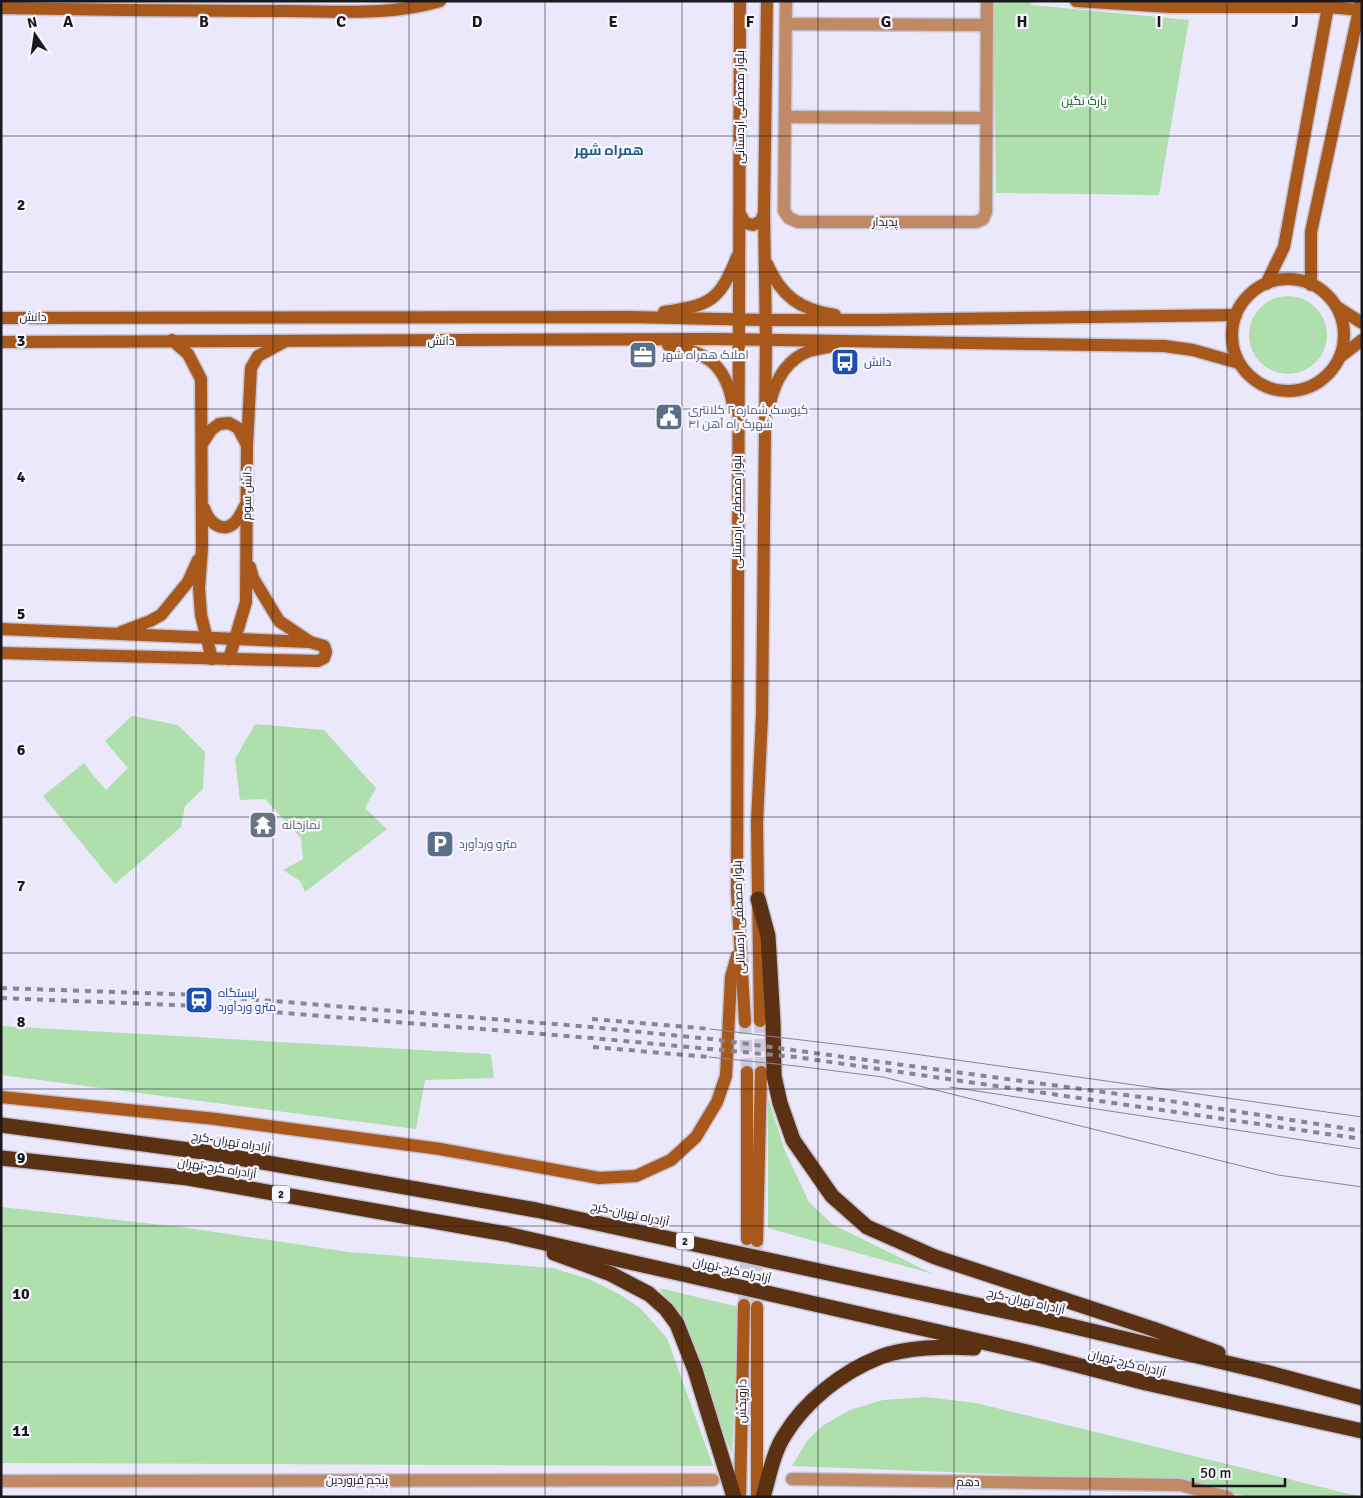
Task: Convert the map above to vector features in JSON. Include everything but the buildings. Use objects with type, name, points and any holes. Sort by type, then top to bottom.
[{"type":"highway","points":[[758,899],[768,936],[774,1076],[780,1103],[794,1140],[832,1196],[867,1227],[935,1256],[1153,1329],[1266,1372]]},
{"type":"highway","name":"آزادراه تهران-کرج","points":[[1,1125],[204,1152],[536,1210],[1037,1318],[1266,1372],[1362,1398]]},
{"type":"highway","name":"آزادراه کرج-تهران","points":[[1,1158],[188,1178],[506,1234],[1027,1352],[1146,1384],[1362,1431]]},
{"type":"highway","points":[[506,1234],[617,1277],[649,1294],[666,1309],[677,1324],[686,1346],[734,1497]]},
{"type":"highway","points":[[763,1497],[784,1436],[802,1412],[822,1392],[844,1375],[881,1357],[918,1349],[957,1346],[1027,1352]]},
{"type":"street","points":[[1,8],[325,6],[389,11],[421,7],[440,1]]},
{"type":"street","name":"بلوار مصطفی اردستانی","points":[[740,1],[740,339],[737,427],[737,892],[745,1022]]},
{"type":"street","name":"بلوار مصطفی اردستانی","points":[[760,1021],[757,823],[762,716],[766,340],[764,213],[767,1]]},
{"type":"street","name":"پدیدار","points":[[786,1],[784,211],[789,218],[798,222],[976,222],[983,219],[986,212],[987,1]]},
{"type":"street","points":[[1076,1],[1171,7],[1360,5],[1311,232],[1311,285]]},
{"type":"street","points":[[1266,284],[1284,247],[1328,4]]},
{"type":"street","points":[[786,24],[987,25]]},
{"type":"street","points":[[785,118],[986,118]]},
{"type":"street","points":[[740,214],[745,223],[753,225],[761,221],[764,213]]},
{"type":"street","points":[[630,317],[697,307],[710,301],[724,286],[739,252]]},
{"type":"street","points":[[765,258],[774,280],[784,293],[801,306],[824,313],[872,320]]},
{"type":"street","points":[[1362,323],[1336,306],[1325,294],[1311,285],[1296,280],[1280,280],[1266,284],[1248,297],[1236,315],[1232,331],[1233,348],[1239,363],[1250,377],[1265,387],[1282,391],[1300,390],[1316,383],[1330,372],[1340,357],[1362,340]]},
{"type":"street","points":[[1336,306],[1342,322],[1344,340],[1340,357]]},
{"type":"street","name":"دانش","points":[[1,316],[630,317],[740,320],[872,320],[1236,315]]},
{"type":"street","name":"دانش","points":[[1,342],[740,339],[1164,346],[1193,350],[1239,363]]},
{"type":"street","points":[[172,340],[188,354],[201,378],[201,615],[212,659]]},
{"type":"street","points":[[633,340],[688,349],[708,358],[726,377],[737,427]]},
{"type":"street","name":"دانش سوم","points":[[229,659],[246,602],[247,444],[251,368],[258,356],[284,341]]},
{"type":"street","points":[[765,423],[776,381],[788,365],[808,352],[852,342]]},
{"type":"street","points":[[202,444],[211,430],[218,424],[229,423],[238,428],[247,444]]},
{"type":"street","points":[[202,501],[210,522],[222,528],[230,526],[236,521],[246,504]]},
{"type":"street","points":[[114,634],[161,615],[188,582],[202,548]]},
{"type":"street","points":[[246,548],[253,578],[279,621],[310,642]]},
{"type":"street","points":[[1,629],[310,642],[324,646],[326,652],[324,658],[318,661],[1,652]]},
{"type":"street","points":[[1,1097],[216,1119],[430,1148],[599,1178],[636,1176],[671,1160],[696,1137],[717,1102],[726,1076],[731,977],[740,946]]},
{"type":"street","points":[[747,1072],[752,1240],[761,1072]]},
{"type":"street","name":"داروپخش","points":[[740,1497],[751,1306],[757,1497]]},
{"type":"street","name":"دهم","points":[[792,1479],[1145,1491],[1180,1485],[1228,1497]]},
{"type":"street","name":"پنجم فروردین","points":[[1,1481],[713,1480]]},
{"type":"green space","name":"پارک نگین","points":[[993,1],[1029,1],[1032,5],[1189,20],[1159,195],[996,193]]},
{"type":"green space","points":[[1280,296],[1296,296],[1310,302],[1321,313],[1327,327],[1327,343],[1321,357],[1310,368],[1296,374],[1280,374],[1266,368],[1255,357],[1249,343],[1249,327],[1255,313],[1266,302]]},
{"type":"green space","points":[[132,716],[178,725],[205,752],[203,789],[185,806],[181,827],[115,884],[43,796],[84,763],[106,790],[128,768],[105,741]]},
{"type":"green space","points":[[255,724],[324,730],[376,788],[365,808],[387,829],[305,892],[300,881],[283,870],[303,859],[301,838],[265,799],[240,800],[235,759]]},
{"type":"green space","points":[[1,1026],[491,1054],[494,1078],[425,1080],[416,1129],[1,1075]]},
{"type":"green space","points":[[768,1098],[785,1151],[809,1202],[832,1224],[933,1274],[768,1228]]},
{"type":"green space","points":[[1,1207],[181,1227],[349,1252],[552,1268],[589,1279],[619,1294],[640,1308],[667,1338],[713,1466],[1,1463]]},
{"type":"green space","points":[[659,1288],[739,1307],[732,1453],[717,1421],[682,1320]]},
{"type":"green space","points":[[925,1397],[976,1403],[1362,1497],[1250,1497],[1180,1481],[792,1466],[807,1441],[822,1426],[850,1410],[883,1400]]},
{"type":"tunnel","points":[[760,1021],[761,1072]]},
{"type":"tunnel","points":[[745,1022],[747,1072]]},
{"type":"tunnel","points":[[744,1305],[747,1239]]},
{"type":"tunnel","points":[[757,1241],[757,1307]]},
{"type":"tram line","points":[[710,1029],[893,1051],[1362,1117]]},
{"type":"tram line","points":[[709,1057],[883,1077],[1278,1175],[1362,1187]]},
{"type":"tram line","points":[[950,1087],[1362,1149]]},
{"type":"railway","points":[[1,988],[199,995],[590,1027],[711,1039],[1170,1101],[1362,1131]]},
{"type":"railway","points":[[1,998],[200,1006],[592,1038],[796,1057],[1362,1139]]},
{"type":"railway","points":[[592,1019],[710,1029]]},
{"type":"railway","points":[[593,1047],[709,1057]]},
{"type":"place","name":"املاک همراه شهر","points":[[643,355]]},
{"type":"place","name":"دانش","points":[[845,362]]},
{"type":"place","name":"کیوسک شماره ۲ کلانتری ۴۱ شهرک راه آهن","points":[[669,417]]},
{"type":"place","name":"نمازخانه","points":[[263,825]]},
{"type":"place","name":"مترو وردآورد","points":[[440,844]]},
{"type":"place","name":"ایستگاه مترو وردآورد","points":[[199,1000]]},
{"type":"district","name":"همراه شهر","points":[[609,150]]}]
